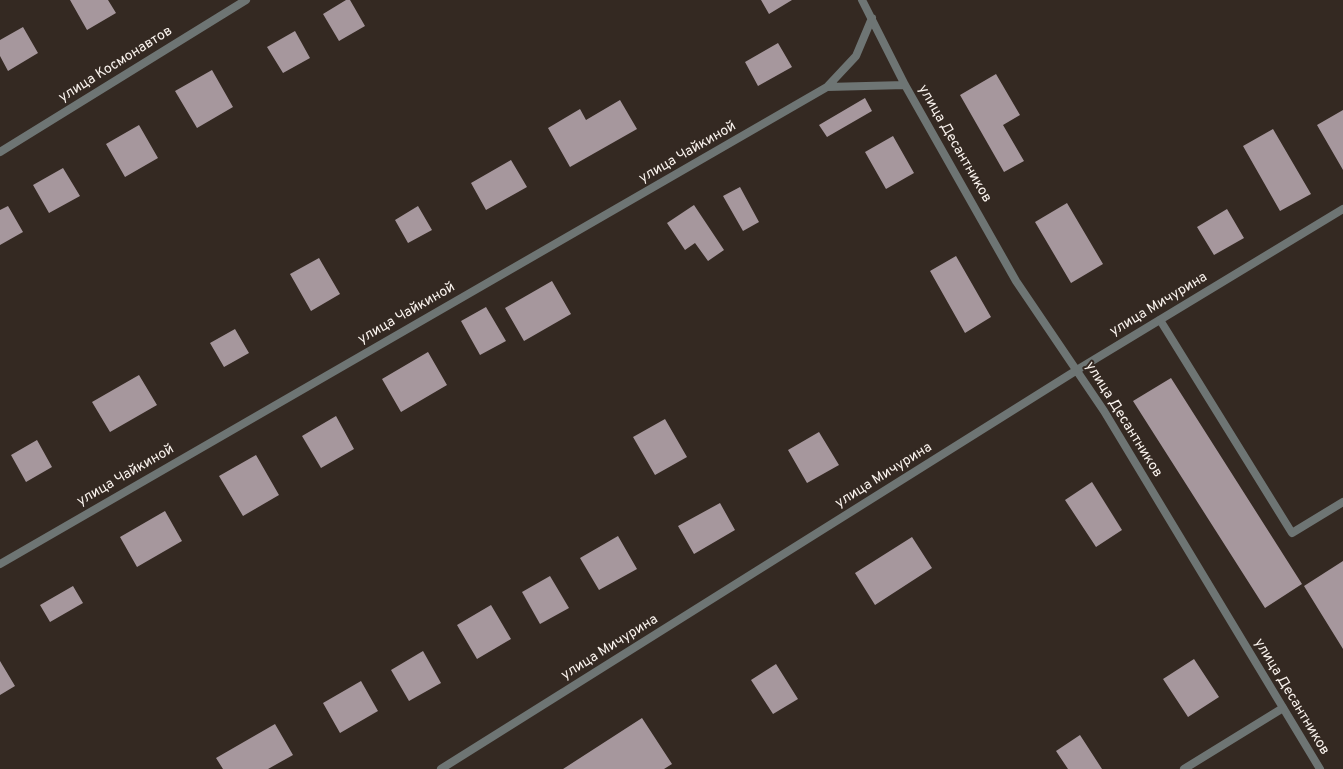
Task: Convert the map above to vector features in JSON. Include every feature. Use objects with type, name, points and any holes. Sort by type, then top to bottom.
[{"type":"street","name":"улица Космонавтов","points":[[0,152],[246,0]]},
{"type":"street","name":"улица Десантников","points":[[862,0],[905,85],[1016,280],[1108,418],[1320,769]]},
{"type":"street","name":"улица Чайкиной","points":[[0,564],[827,87],[856,56],[872,18]]},
{"type":"street","name":"улица Чайкиной","points":[[827,87],[905,85]]},
{"type":"street","name":"улица Мичурина","points":[[442,769],[1077,370],[1343,209]]},
{"type":"street","points":[[1160,320],[1292,533],[1343,502]]},
{"type":"street","points":[[1184,769],[1283,708]]},
{"type":"building","points":[[70,0],[108,0],[116,13],[87,30]]},
{"type":"building","points":[[346,0],[350,0],[365,26],[339,41],[323,14]]},
{"type":"building","points":[[761,0],[792,0],[769,14]]},
{"type":"building","points":[[23,27],[38,53],[8,71],[0,56],[0,40]]},
{"type":"building","points":[[295,31],[310,58],[283,73],[267,47]]},
{"type":"building","points":[[778,43],[792,67],[758,86],[745,62]]},
{"type":"building","points":[[212,70],[233,107],[197,128],[175,91]]},
{"type":"building","points":[[996,74],[1020,115],[1003,125],[1024,161],[1004,172],[960,95]]},
{"type":"building","points":[[865,98],[872,111],[827,137],[819,125]]},
{"type":"building","points":[[620,100],[637,129],[570,167],[548,128],[580,109],[586,120]]},
{"type":"building","points":[[1343,110],[1343,170],[1317,125]]},
{"type":"building","points":[[139,125],[158,158],[125,177],[106,144]]},
{"type":"building","points":[[1273,129],[1311,194],[1280,211],[1243,146]]},
{"type":"building","points":[[893,136],[914,173],[886,189],[865,152]]},
{"type":"building","points":[[511,160],[527,187],[486,210],[471,183]]},
{"type":"building","points":[[63,168],[80,196],[49,213],[33,185]]},
{"type":"building","points":[[740,187],[759,222],[743,231],[723,196]]},
{"type":"building","points":[[1067,203],[1103,264],[1071,283],[1035,222]]},
{"type":"building","points":[[694,205],[724,250],[708,261],[695,243],[685,250],[667,223]]},
{"type":"building","points":[[8,206],[23,232],[0,245],[0,210]]},
{"type":"building","points":[[418,206],[432,230],[408,243],[395,220]]},
{"type":"building","points":[[1227,209],[1244,238],[1214,255],[1197,227]]},
{"type":"building","points":[[956,256],[991,317],[965,333],[930,271]]},
{"type":"building","points":[[319,258],[340,294],[311,311],[290,274]]},
{"type":"building","points":[[552,281],[571,314],[524,341],[505,308]]},
{"type":"building","points":[[486,307],[506,341],[480,355],[461,321]]},
{"type":"building","points":[[235,329],[249,353],[224,367],[210,343]]},
{"type":"building","points":[[428,352],[447,385],[401,412],[382,379]]},
{"type":"building","points":[[139,375],[157,405],[110,432],[92,402]]},
{"type":"building","points":[[1171,378],[1302,584],[1265,608],[1133,401]]},
{"type":"building","points":[[336,416],[354,449],[321,468],[302,436]]},
{"type":"building","points":[[665,419],[687,457],[655,475],[633,437]]},
{"type":"building","points":[[819,432],[839,465],[807,483],[788,450]]},
{"type":"building","points":[[37,440],[52,467],[26,482],[11,455]]},
{"type":"building","points":[[256,455],[279,495],[243,516],[219,476]]},
{"type":"building","points":[[1092,482],[1122,530],[1096,547],[1065,500]]},
{"type":"building","points":[[720,503],[735,530],[694,554],[678,526]]},
{"type":"building","points":[[165,511],[182,541],[137,567],[120,537]]},
{"type":"building","points":[[618,536],[637,569],[599,590],[580,558]]},
{"type":"building","points":[[912,537],[932,568],[875,605],[855,573]]},
{"type":"building","points":[[1343,561],[1343,649],[1304,586]]},
{"type":"building","points":[[550,576],[569,608],[540,624],[522,592]]},
{"type":"building","points":[[73,586],[83,603],[50,622],[40,605]]},
{"type":"building","points":[[491,605],[511,639],[477,659],[457,625]]},
{"type":"building","points":[[423,651],[441,683],[409,701],[391,670]]},
{"type":"building","points":[[1194,659],[1219,697],[1188,717],[1163,679]]},
{"type":"building","points":[[0,661],[15,686],[0,695]]},
{"type":"building","points":[[776,664],[798,699],[773,714],[751,680]]},
{"type":"building","points":[[361,681],[378,711],[340,733],[323,703]]},
{"type":"building","points":[[642,718],[672,764],[664,769],[563,769]]},
{"type":"building","points":[[275,724],[293,755],[268,769],[223,769],[216,758]]},
{"type":"building","points":[[1080,735],[1102,769],[1068,769],[1056,751]]}]
